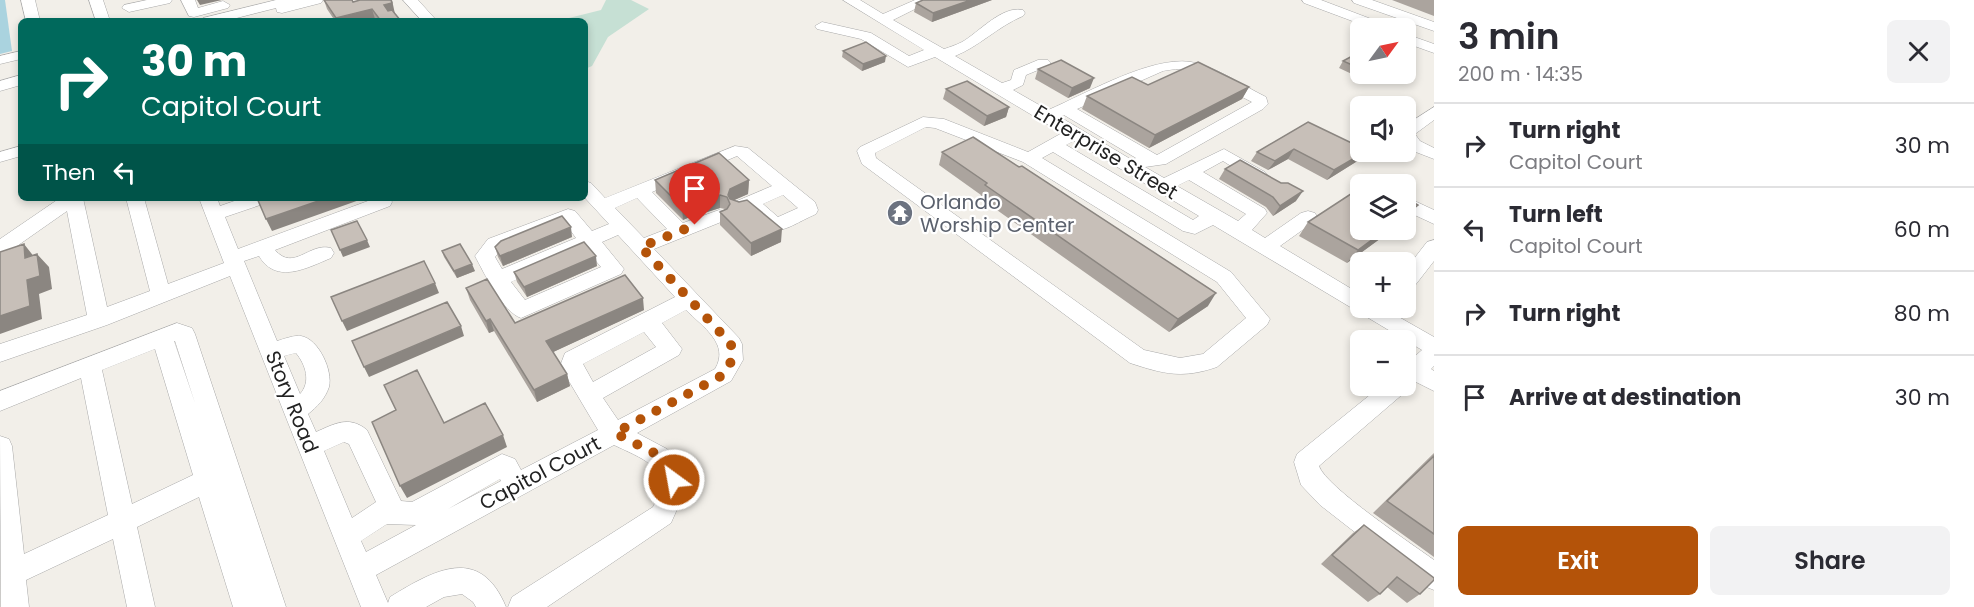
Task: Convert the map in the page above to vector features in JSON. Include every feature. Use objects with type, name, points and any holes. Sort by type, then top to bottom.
[{"type":"street","points":[[28,0],[32,18]]},
{"type":"street","points":[[96,0],[102,18]]},
{"type":"street","points":[[130,10],[165,0]]},
{"type":"street","points":[[188,0],[194,13],[233,3],[241,4],[239,17]]},
{"type":"street","points":[[239,17],[293,0]]},
{"type":"street","points":[[239,17],[316,0]]},
{"type":"street","points":[[410,0],[427,18]]},
{"type":"street","points":[[883,19],[926,0]]},
{"type":"street","points":[[1309,0],[1356,18]]},
{"type":"street","points":[[1337,11],[1358,0],[1434,27]]},
{"type":"street","name":"Enterprise Street","points":[[861,2],[883,19],[1350,297]]},
{"type":"street","points":[[822,26],[866,36],[908,62],[966,46],[997,22],[1018,13]]},
{"type":"street","points":[[1416,42],[1434,49]]},
{"type":"street","points":[[0,60],[18,56]]},
{"type":"street","points":[[1001,89],[1018,82],[1019,73],[1043,63]]},
{"type":"street","points":[[1041,113],[1159,67],[1176,64],[1195,67],[1260,100],[1257,106],[1160,160],[1145,160],[1132,167]]},
{"type":"street","points":[[0,86],[18,81]]},
{"type":"street","points":[[1063,103],[1153,160]]},
{"type":"street","points":[[1416,126],[1434,112]]},
{"type":"street","points":[[1029,158],[1224,277],[1259,319],[1209,361],[1180,367],[1138,357],[868,160],[866,151],[923,122],[938,123],[1029,158],[1075,133]]},
{"type":"street","points":[[1054,145],[1190,227],[1195,228],[1213,216]]},
{"type":"street","points":[[1416,146],[1434,154]]},
{"type":"street","points":[[602,206],[735,151],[742,152],[785,187],[808,206],[809,210],[774,224],[750,203],[785,187]]},
{"type":"street","points":[[0,157],[18,152]]},
{"type":"street","points":[[1163,186],[1224,154],[1272,182]]},
{"type":"street","points":[[1189,171],[1258,213],[1239,231]]},
{"type":"street","points":[[649,187],[688,228]]},
{"type":"street","name":"Capitol Court","points":[[361,569],[723,375],[732,360],[731,344],[588,190]]},
{"type":"street","points":[[0,248],[69,201]]},
{"type":"street","points":[[74,201],[99,319]]},
{"type":"street","points":[[136,201],[161,295]]},
{"type":"street","points":[[212,206],[242,201]]},
{"type":"street","points":[[0,353],[161,295],[234,262],[263,246],[383,202]]},
{"type":"street","name":"Story Road","points":[[212,206],[375,607]]},
{"type":"street","points":[[1416,208],[1434,218]]},
{"type":"street","points":[[568,215],[614,269],[521,310],[498,279],[485,256],[495,244],[568,215]]},
{"type":"street","points":[[641,247],[718,216]]},
{"type":"street","points":[[1266,247],[1308,217]]},
{"type":"street","points":[[498,279],[621,226]]},
{"type":"street","points":[[263,246],[270,261],[278,265],[288,266],[324,253]]},
{"type":"street","points":[[1416,270],[1434,248]]},
{"type":"street","points":[[522,607],[662,515],[673,497],[674,480],[669,465],[660,456],[615,433],[571,366],[573,359],[689,299]]},
{"type":"street","points":[[1389,318],[1434,347]]},
{"type":"street","points":[[589,395],[671,349],[648,320]]},
{"type":"street","points":[[0,400],[177,331],[184,334],[272,607]]},
{"type":"street","points":[[162,337],[247,607]]},
{"type":"street","points":[[271,351],[299,344],[313,359],[320,376],[320,385],[313,395],[295,410]]},
{"type":"street","points":[[1416,369],[1434,353]]},
{"type":"street","points":[[90,365],[141,607]]},
{"type":"street","points":[[1416,380],[1434,382]]},
{"type":"street","points":[[1384,396],[1306,462],[1310,477],[1329,497],[1434,577]]},
{"type":"street","points":[[310,446],[342,432],[351,431],[358,437],[389,503],[384,512],[347,535]]},
{"type":"street","points":[[0,446],[6,576],[15,607]]},
{"type":"street","points":[[384,512],[415,514],[502,465],[506,467],[517,486]]},
{"type":"street","points":[[6,576],[207,481]]},
{"type":"street","points":[[400,607],[442,582],[463,579],[478,586],[492,607]]},
{"type":"green space","points":[[606,0],[631,0],[649,9],[608,37],[592,66],[588,68],[588,18],[569,18],[601,10]]},
{"type":"water","points":[[0,0],[5,0],[12,51],[0,54]]},
{"type":"building","points":[[324,0],[352,0],[353,2],[391,0],[392,3],[384,5],[388,11],[392,10],[399,18],[379,18],[372,9],[336,18]]},
{"type":"building","points":[[923,0],[971,0],[933,13],[916,3]]},
{"type":"building","points":[[866,42],[886,56],[863,64],[843,51]]},
{"type":"building","points":[[1350,57],[1350,64],[1343,61]]},
{"type":"building","points":[[1061,60],[1094,78],[1072,88],[1038,69]]},
{"type":"building","points":[[1198,62],[1249,87],[1155,135],[1087,96],[1132,77],[1148,85]]},
{"type":"building","points":[[967,81],[1009,107],[987,116],[946,89]]},
{"type":"building","points":[[1308,122],[1350,142],[1350,161],[1334,170],[1294,149],[1275,161],[1257,152]]},
{"type":"building","points":[[973,137],[1019,167],[1022,166],[1216,293],[1178,319],[985,185],[987,183],[942,152]]},
{"type":"building","points":[[719,153],[749,180],[730,189],[728,195],[730,199],[739,202],[747,200],[782,229],[751,243],[720,212],[727,209],[730,204],[727,197],[720,195],[707,199],[705,197],[682,207],[655,180]]},
{"type":"building","points":[[1240,160],[1281,183],[1288,183],[1303,191],[1280,206],[1273,197],[1225,169]]},
{"type":"building","points":[[1350,195],[1350,240],[1372,240],[1358,250],[1308,222]]},
{"type":"building","points":[[258,201],[318,201],[266,219]]},
{"type":"building","points":[[562,216],[571,227],[500,256],[495,247],[501,241]]},
{"type":"building","points":[[357,221],[367,240],[340,250],[331,230]]},
{"type":"building","points":[[584,242],[596,256],[524,287],[514,272]]},
{"type":"building","points":[[24,244],[25,258],[37,254],[40,276],[27,280],[30,306],[0,316],[0,252]]},
{"type":"building","points":[[460,244],[472,264],[454,271],[442,251]]},
{"type":"building","points":[[424,261],[435,283],[342,321],[331,297]]},
{"type":"building","points":[[625,275],[643,298],[546,341],[567,374],[534,390],[490,319],[486,321],[466,288],[487,279],[515,323]]},
{"type":"building","points":[[447,302],[461,326],[364,367],[352,341]]},
{"type":"building","points":[[417,370],[444,423],[485,403],[503,435],[400,486],[372,422],[396,410],[384,385]]},
{"type":"building","points":[[1434,456],[1434,534],[1387,501]]},
{"type":"building","points":[[1364,525],[1434,580],[1420,594],[1397,577],[1380,594],[1332,555]]},
{"type":"place","name":"Orlando Worship Center","points":[[900,213]]},
{"type":"route","points":[[674,480],[669,465],[660,456],[615,433],[723,375],[732,360],[731,344],[641,247],[695,225]]}]
